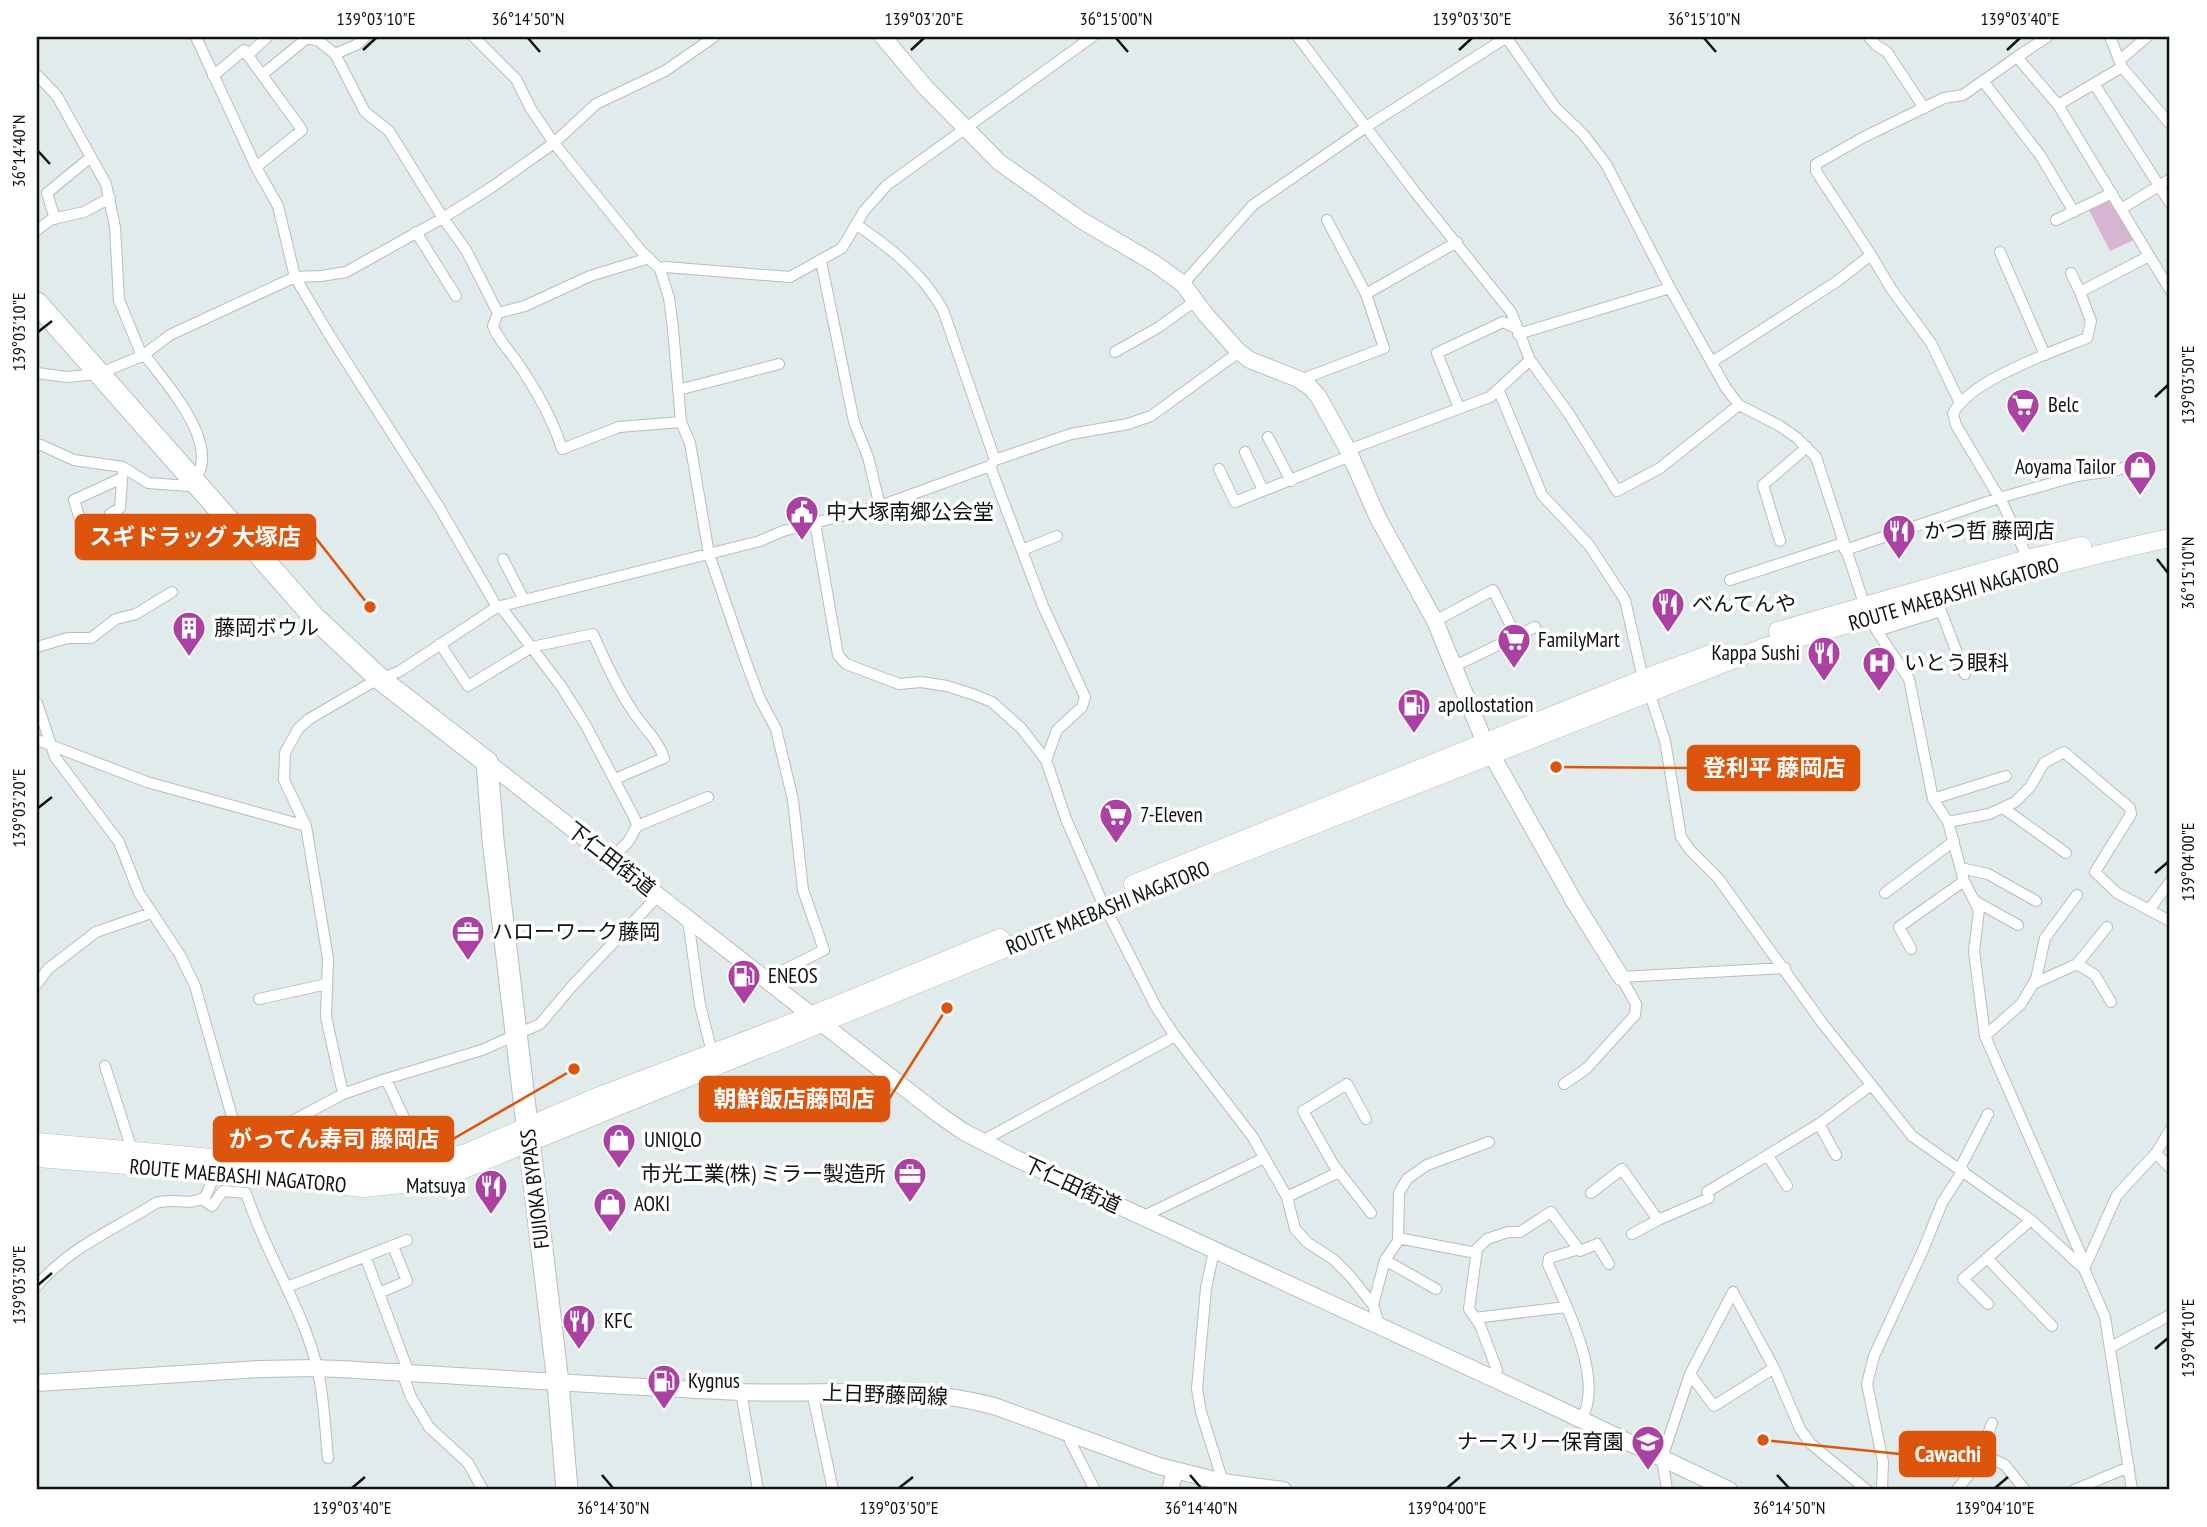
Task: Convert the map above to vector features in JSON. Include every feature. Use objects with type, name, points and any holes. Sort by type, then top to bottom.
[{"type":"highway","points":[[37,303],[315,618],[380,679],[487,762]]},
{"type":"highway","name":"FUJIOKA BYPASS","points":[[487,762],[491,829],[558,1383],[567,1490]]},
{"type":"main road","name":"ROUTE MAEBASHI NAGATORO","points":[[1870,619],[2028,559],[2170,526]]},
{"type":"main road","name":"ROUTE MAEBASHI NAGATORO","points":[[37,1158],[379,1170],[448,1160],[528,1134],[816,1020],[1103,902],[1488,750],[1760,636],[1870,619],[2039,569],[2170,538]]},
{"type":"main road","name":"ROUTE MAEBASHI NAGATORO","points":[[37,1142],[132,1150],[311,1183],[379,1188],[414,1183],[452,1174],[528,1134],[712,1052],[816,1020]]},
{"type":"street","points":[[196,37],[256,167],[278,206],[295,277],[498,606],[567,695],[615,779],[637,826]]},
{"type":"street","points":[[248,55],[267,37]]},
{"type":"street","points":[[262,75],[304,37],[319,41],[335,54],[365,112],[389,131],[466,250],[498,313]]},
{"type":"street","points":[[335,54],[356,45],[365,37]]},
{"type":"street","points":[[474,37],[516,79],[531,109],[554,143],[660,269],[669,298],[681,422],[690,443],[709,554],[760,699],[776,729],[793,800],[803,890],[824,950],[766,979]]},
{"type":"street","points":[[37,373],[67,377],[98,374],[143,355],[170,335],[295,277],[346,271],[443,218],[492,187],[554,143],[596,104],[665,71],[714,37]]},
{"type":"street","points":[[883,37],[926,88],[999,162],[1081,220],[1154,263],[1183,284],[1239,352],[1251,360],[1300,380],[1318,396],[1349,453],[1378,518],[1435,621],[1488,750],[1636,1004],[1635,1014],[1586,1069],[1564,1084]]},
{"type":"street","points":[[660,269],[665,267],[790,277],[821,261],[842,248],[864,211],[887,185],[1093,37]]},
{"type":"street","points":[[1298,37],[1415,192],[1511,312],[1530,360],[1569,414],[1617,491],[1660,468],[1739,405]]},
{"type":"street","points":[[1183,284],[1253,205],[1366,127],[1507,37],[1555,107],[1583,134],[1606,164],[1670,288],[1726,388],[1739,405],[1780,426],[1816,457],[1870,619],[1909,680],[1933,799],[1948,822],[1964,881],[1979,909],[1974,951],[1984,1035],[2081,1255],[2084,1269],[2105,1317],[2132,1490]]},
{"type":"street","points":[[1869,37],[1876,46],[1886,52],[1924,108]]},
{"type":"street","points":[[1960,403],[1931,343],[1892,290],[1816,171],[1816,164],[1944,97],[1963,94],[2047,37]]},
{"type":"street","points":[[2110,37],[2121,63],[2170,124]]},
{"type":"street","points":[[2058,105],[2095,85],[2147,37]]},
{"type":"street","points":[[213,76],[244,50],[302,130],[256,167]]},
{"type":"street","points":[[2017,57],[2058,105],[2170,290]]},
{"type":"street","points":[[37,75],[57,96],[106,184],[116,227],[119,300],[143,355],[196,429],[203,455],[201,471],[189,486],[148,483],[74,460],[41,445],[37,446]]},
{"type":"street","points":[[1983,81],[2040,155],[2074,212]]},
{"type":"street","points":[[2095,85],[2170,203]]},
{"type":"street","points":[[55,219],[47,193],[90,157]]},
{"type":"street","points":[[2120,209],[2170,179]]},
{"type":"street","points":[[2056,220],[2112,193]]},
{"type":"street","points":[[37,230],[55,219],[84,212],[110,198]]},
{"type":"street","points":[[1300,380],[1384,348],[1366,294],[1326,220]]},
{"type":"street","points":[[857,225],[889,247],[933,291],[943,310],[1022,551],[1043,607],[1085,697],[1077,712],[1057,730],[1045,760]]},
{"type":"street","points":[[416,232],[456,296]]},
{"type":"street","points":[[1366,294],[1457,242]]},
{"type":"street","points":[[2000,252],[2045,355]]},
{"type":"street","points":[[1712,362],[1836,282],[1871,255]]},
{"type":"street","points":[[2080,292],[2149,256]]},
{"type":"street","points":[[498,313],[525,306],[590,276],[649,258]]},
{"type":"street","points":[[821,261],[854,422],[868,457],[880,506]]},
{"type":"street","points":[[2028,559],[1999,498],[1956,425],[1953,414],[1960,403],[2005,372],[2087,338],[2091,321],[2071,273]]},
{"type":"street","points":[[1460,408],[1437,353],[1503,322],[1517,331],[1670,288]]},
{"type":"street","points":[[1115,352],[1159,327],[1195,301]]},
{"type":"street","points":[[498,313],[492,326],[546,407],[562,449],[619,427],[681,422]]},
{"type":"street","points":[[343,1094],[326,1017],[328,959],[306,825],[284,780],[285,753],[293,736],[309,719],[380,679],[400,671],[498,606],[709,554],[880,506],[1071,434],[1128,424],[1151,416],[1239,352]]},
{"type":"street","points":[[1219,469],[1235,502],[1490,397],[1530,360]]},
{"type":"street","points":[[678,390],[779,364]]},
{"type":"street","points":[[1499,391],[1542,495],[1589,545],[1625,600],[1646,685],[1665,741],[1681,837],[1718,878],[1823,1024],[1912,1136],[2031,1220],[2084,1269]]},
{"type":"street","points":[[1268,437],[1291,481]]},
{"type":"street","points":[[1780,541],[1763,485],[1807,447]]},
{"type":"street","points":[[1245,452],[1263,490]]},
{"type":"street","points":[[1730,580],[1999,498],[2077,476],[2118,470],[2139,461]]},
{"type":"street","points":[[122,473],[120,508],[110,514],[113,533],[88,542],[74,500],[122,473]]},
{"type":"street","points":[[815,523],[838,655],[846,664],[899,684],[921,682],[947,686],[992,702],[1021,728],[1045,760],[1066,819],[1103,902],[1156,1007],[1174,1036],[1252,1136],[1287,1196],[1295,1229],[1308,1243],[1342,1268],[1373,1305],[1380,1328]]},
{"type":"street","points":[[1022,551],[1057,536]]},
{"type":"street","points":[[503,559],[524,600]]},
{"type":"street","points":[[1435,621],[1493,590],[1517,636]]},
{"type":"street","points":[[37,647],[68,638],[91,638],[116,618],[136,614],[172,592]]},
{"type":"street","points":[[1870,619],[1941,611],[1965,674]]},
{"type":"street","points":[[1455,666],[1535,627]]},
{"type":"street","points":[[440,644],[468,686],[532,647],[593,634],[635,715],[664,758],[615,779]]},
{"type":"street","points":[[37,703],[55,757],[120,842],[139,892],[180,955],[195,986],[238,1138]]},
{"type":"street","points":[[37,740],[147,782],[306,825]]},
{"type":"street","points":[[1948,822],[1989,814],[2015,802],[2030,787],[2044,764],[2064,752],[2130,808],[2131,814],[2095,872],[2117,892],[2170,921]]},
{"type":"street","name":"下仁田街道","points":[[487,762],[938,1114],[982,1141],[1730,1490]]},
{"type":"street","points":[[1933,799],[2006,776]]},
{"type":"street","points":[[611,859],[628,842],[637,826],[708,797]]},
{"type":"street","points":[[2003,808],[2066,853]]},
{"type":"street","points":[[1885,893],[1954,841]]},
{"type":"street","points":[[1961,868],[1989,874],[2036,901]]},
{"type":"street","points":[[1911,949],[1899,927],[1964,881]]},
{"type":"street","points":[[2149,909],[2170,882]]},
{"type":"street","points":[[1984,1035],[2021,1003],[2033,984],[2045,938],[2077,895]]},
{"type":"street","points":[[37,1286],[76,1250],[156,1203],[166,1200],[190,1203],[202,1199],[208,1193],[229,1143],[238,1138],[283,1126],[343,1094],[482,1050],[540,1024],[573,985],[658,896]]},
{"type":"street","points":[[1975,901],[2018,925]]},
{"type":"street","points":[[37,984],[48,970],[96,932],[151,913]]},
{"type":"street","points":[[688,920],[700,1005],[712,1052]]},
{"type":"street","points":[[2033,984],[2077,964],[2107,927]]},
{"type":"street","points":[[2077,964],[2095,975],[2111,1002]]},
{"type":"street","points":[[1621,977],[1785,968]]},
{"type":"street","points":[[259,999],[327,984]]},
{"type":"street","points":[[982,1141],[1174,1036]]},
{"type":"street","points":[[104,1066],[132,1150]]},
{"type":"street","points":[[386,1079],[426,1165]]},
{"type":"street","points":[[1366,1119],[1347,1084],[1303,1111],[1339,1172],[1371,1213]]},
{"type":"street","points":[[1632,1234],[1708,1195],[1819,1124],[1871,1086]]},
{"type":"street","points":[[1882,1490],[1883,1462],[1867,1384],[1874,1356],[1942,1203],[1988,1114]]},
{"type":"street","points":[[1819,1124],[1836,1155]]},
{"type":"street","points":[[2084,1269],[2117,1195],[2155,1153],[2170,1130]]},
{"type":"street","points":[[1373,1305],[1385,1260],[1398,1238],[1399,1192],[1407,1179],[1427,1165],[1489,1142]]},
{"type":"street","points":[[2155,1153],[2170,1168]]},
{"type":"street","points":[[1768,1156],[1787,1186]]},
{"type":"street","points":[[1142,1217],[1265,1158]]},
{"type":"street","points":[[1591,1193],[1622,1169],[1658,1220]]},
{"type":"street","points":[[1287,1196],[1339,1172]]},
{"type":"street","points":[[202,1199],[212,1206],[223,1191],[246,1193],[252,1214],[287,1287],[317,1368],[328,1458]]},
{"type":"street","points":[[1493,1379],[1497,1370],[1480,1325],[1469,1309],[1477,1249],[1487,1239],[1508,1232],[1520,1232],[1551,1212],[1579,1249]]},
{"type":"street","points":[[1988,1304],[1963,1279],[2031,1220]]},
{"type":"street","points":[[1398,1238],[1476,1253]]},
{"type":"street","points":[[287,1287],[407,1240]]},
{"type":"street","points":[[1581,1420],[1587,1401],[1586,1365],[1580,1339],[1548,1264],[1549,1258],[1597,1244],[1609,1264]]},
{"type":"street","points":[[379,1293],[407,1281],[393,1245]]},
{"type":"street","points":[[1214,1251],[1206,1288],[1197,1389],[1201,1412],[1230,1485]]},
{"type":"street","points":[[365,1256],[411,1397],[429,1427],[468,1463],[483,1490]]},
{"type":"street","points":[[1987,1259],[2052,1326]]},
{"type":"street","points":[[1385,1260],[1436,1289]]},
{"type":"street","points":[[1667,1490],[1662,1458],[1690,1374],[1733,1292],[1774,1368],[1800,1429],[1811,1444],[1867,1490]]},
{"type":"street","points":[[1475,1318],[1566,1307]]},
{"type":"street","points":[[2111,1347],[2170,1315]]},
{"type":"street","name":"上日野藤岡線","points":[[37,1383],[317,1368],[741,1392],[892,1392],[948,1396],[994,1406],[1175,1471],[1230,1485],[1283,1490]]},
{"type":"street","points":[[1690,1374],[1714,1406],[1774,1368]]},
{"type":"street","points":[[741,1392],[758,1490]]},
{"type":"street","points":[[812,1392],[830,1490]]},
{"type":"street","points":[[1957,1490],[1982,1454],[1992,1423]]},
{"type":"street","points":[[1071,1435],[1070,1441],[1095,1490]]},
{"type":"street","points":[[1982,1454],[2006,1465],[2025,1490]]},
{"type":"street","points":[[2074,1490],[2129,1467]]},
{"type":"street","points":[[1170,1490],[1175,1471]]},
{"type":"shaded area","points":[[2110,200],[2134,240],[2110,251],[2089,210]]},
{"type":"place","name":"Belc","points":[[2023,435]]},
{"type":"place","name":"Aoyama Tailor","points":[[2140,497]]},
{"type":"place","name":"中大塚南郷公会堂","points":[[802,542]]},
{"type":"place","name":"かつ哲 藤岡店","points":[[1899,561]]},
{"type":"place","name":"スギドラッグ 大塚店","points":[[370,607]]},
{"type":"place","name":"べんてんや","points":[[1668,634]]},
{"type":"place","name":"藤岡ボウル","points":[[189,658]]},
{"type":"place","name":"FamilyMart","points":[[1514,670]]},
{"type":"place","name":"Kappa Sushi","points":[[1824,683]]},
{"type":"place","name":"いとう眼科","points":[[1879,693]]},
{"type":"place","name":"apollostation","points":[[1414,735]]},
{"type":"place","name":"登利平 藤岡店","points":[[1556,767]]},
{"type":"place","name":"7-Eleven","points":[[1116,845]]},
{"type":"place","name":"ハローワーク藤岡","points":[[468,962]]},
{"type":"place","name":"ENEOS","points":[[744,1006]]},
{"type":"place","name":"朝鮮飯店藤岡店","points":[[947,1008]]},
{"type":"place","name":"がってん寿司 藤岡店","points":[[574,1069]]},
{"type":"place","name":"UNIQLO","points":[[619,1170]]},
{"type":"place","name":"市光工業(株) ミラー製造所","points":[[910,1204]]},
{"type":"place","name":"Matsuya","points":[[491,1216]]},
{"type":"place","name":"AOKI","points":[[610,1234]]},
{"type":"place","name":"KFC","points":[[579,1351]]},
{"type":"place","name":"Kygnus","points":[[664,1411]]},
{"type":"place","name":"Cawachi","points":[[1763,1440]]},
{"type":"place","name":"ナースリー保育園","points":[[1648,1472]]}]
